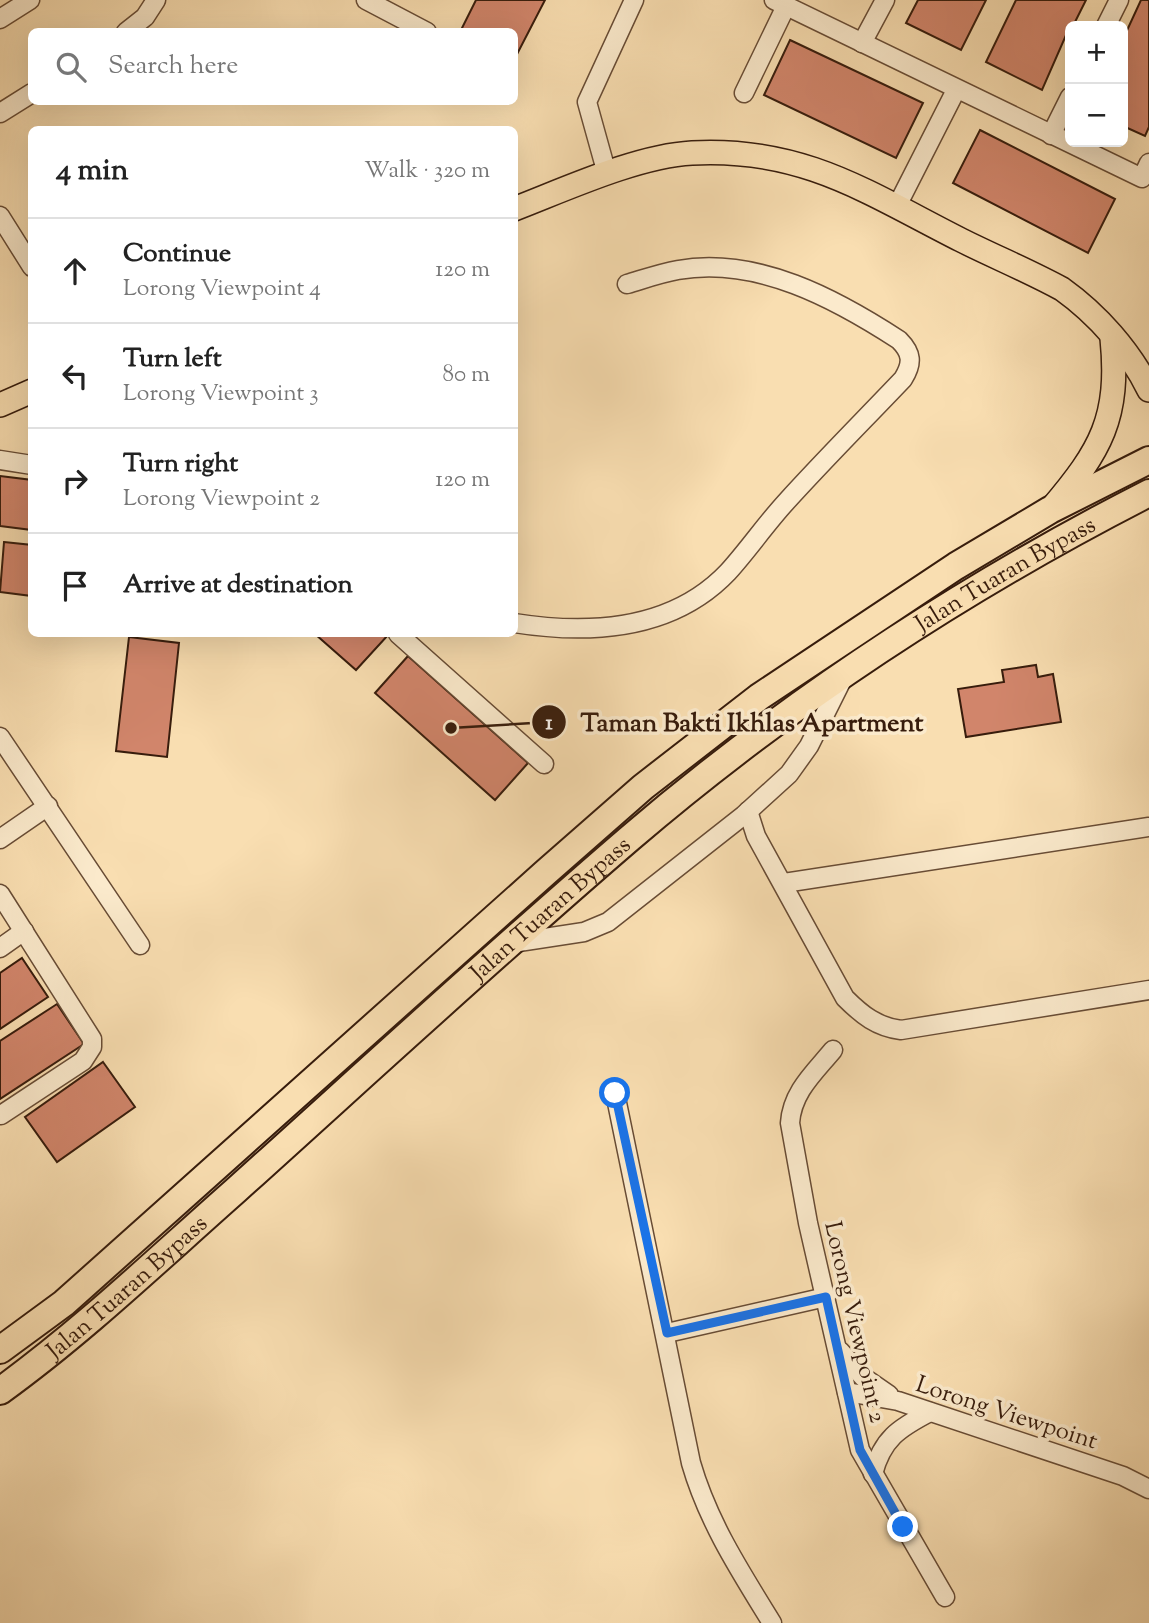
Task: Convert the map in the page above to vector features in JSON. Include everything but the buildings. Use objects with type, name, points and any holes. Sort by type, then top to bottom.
[{"type":"highway","name":"Jalan Tuaran Bypass","points":[[0,1350],[64,1303],[643,788],[759,697],[946,573],[1050,510],[1149,460]]},
{"type":"highway","name":"Jalan Tuaran Bypass","points":[[0,1391],[82,1325],[631,838],[723,763],[846,672],[951,601],[1149,493]]},
{"type":"main road","points":[[518,207],[607,174],[690,153],[750,157],[808,166],[835,175],[1062,289],[1081,302],[1112,338],[1144,365],[1149,390]]},
{"type":"main road","points":[[1050,510],[1088,464],[1106,424],[1114,383],[1112,338]]},
{"type":"main road","points":[[0,405],[28,393]]},
{"type":"street","points":[[0,19],[30,0]]},
{"type":"street","points":[[131,28],[145,17],[156,0]]},
{"type":"street","points":[[366,0],[419,28]]},
{"type":"street","points":[[607,174],[587,102],[634,0]]},
{"type":"street","points":[[862,43],[885,0]]},
{"type":"street","points":[[1108,21],[1119,0]]},
{"type":"street","points":[[744,93],[780,3],[1142,178],[1149,163]]},
{"type":"street","points":[[897,206],[956,90]]},
{"type":"street","points":[[0,114],[28,96]]},
{"type":"street","points":[[1051,135],[1065,107]]},
{"type":"street","points":[[0,216],[28,261]]},
{"type":"street","points":[[518,624],[550,628],[617,628],[646,621],[705,592],[726,573],[786,502],[903,379],[910,365],[908,348],[899,340],[814,291],[781,281],[723,268],[703,268],[679,270],[626,284]]},
{"type":"street","points":[[0,460],[28,464]]},
{"type":"street","points":[[401,637],[544,764]]},
{"type":"street","points":[[512,943],[584,932],[608,922],[734,823],[798,764],[846,672]]},
{"type":"street","points":[[0,737],[140,945]]},
{"type":"street","points":[[0,839],[48,806]]},
{"type":"street","points":[[748,811],[756,836],[845,998],[858,1011],[884,1028],[901,1030],[1149,990]]},
{"type":"street","points":[[734,823],[756,836]]},
{"type":"street","points":[[784,883],[1149,827]]},
{"type":"street","points":[[0,894],[92,1039],[89,1054],[1,1115]]},
{"type":"street","points":[[0,948],[24,931]]},
{"type":"street","name":"Lorong Viewpoint 2","points":[[833,1050],[798,1093],[791,1108],[790,1123],[808,1223],[860,1450],[945,1597]]},
{"type":"street","points":[[615,1093],[667,1333],[691,1463],[700,1494],[728,1552],[772,1623]]},
{"type":"street","points":[[667,1333],[826,1297]]},
{"type":"street","points":[[836,1345],[863,1377],[898,1401]]},
{"type":"street","name":"Lorong Viewpoint","points":[[847,1392],[898,1401],[1123,1476],[1149,1489]]},
{"type":"street","points":[[873,1474],[887,1440],[895,1431],[930,1412]]},
{"type":"place","name":"Taman Bakti Ikhlas Apartment","points":[[451,728]]},
{"type":"route","points":[[615,1093],[667,1333],[826,1297],[860,1450],[903,1527]]}]
